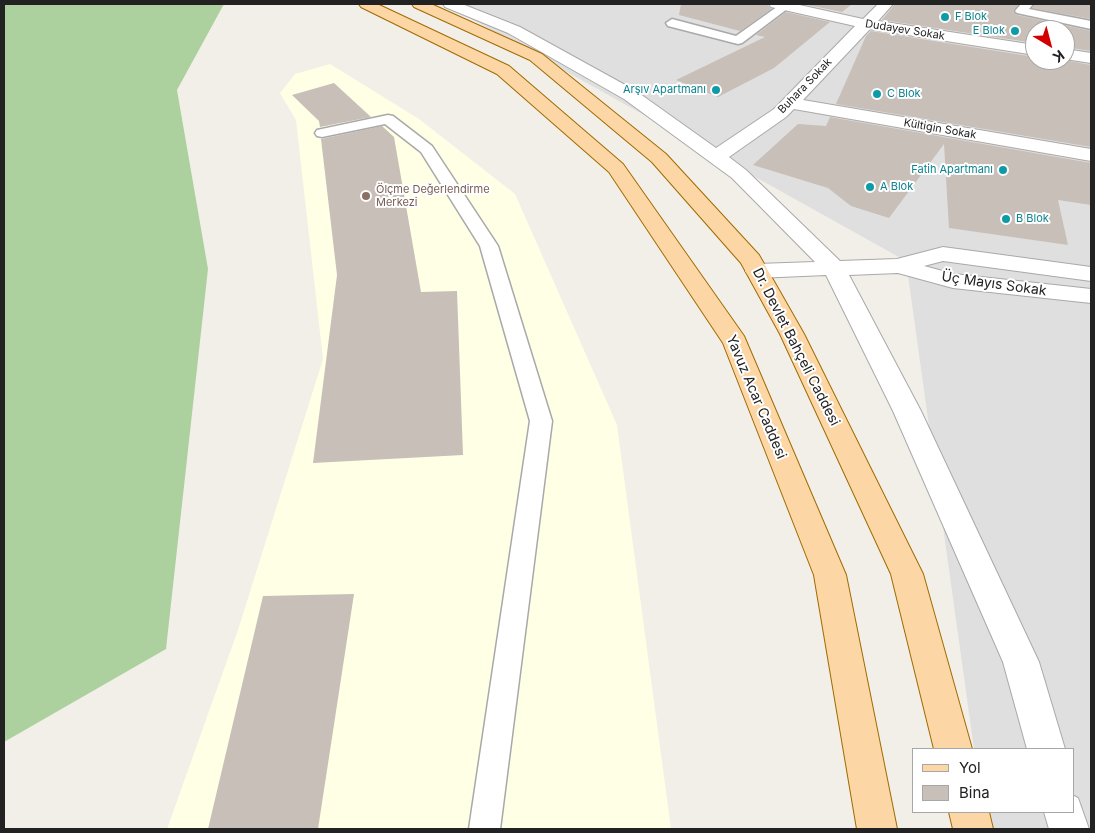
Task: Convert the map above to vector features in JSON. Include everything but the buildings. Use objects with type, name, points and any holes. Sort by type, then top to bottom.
[{"type":"main road","name":"Yavuz Acar Caddesi","points":[[366,4],[504,70],[616,168],[735,342],[830,575],[877,829]]},
{"type":"main road","name":"Dr. Devlet Bahçeli Caddesi","points":[[419,4],[536,57],[659,158],[751,260],[792,334],[907,574],[953,748]]},
{"type":"main road","points":[[969,813],[973,829]]},
{"type":"street","points":[[450,4],[514,30],[630,95],[740,174],[834,268],[907,411],[1021,662],[1046,748]]},
{"type":"street","name":"Buhara Sokak","points":[[716,157],[780,113],[886,4]]},
{"type":"street","name":"Dudayev Sokak","points":[[780,5],[865,24],[1025,48]]},
{"type":"street","points":[[1075,56],[1091,58]]},
{"type":"street","name":"Kültigin Sokak","points":[[789,104],[1091,155]]},
{"type":"street","name":"Üç Mayıs Sokak","points":[[757,271],[897,266],[943,254],[1091,274]]},
{"type":"street","name":"Üç Mayıs Sokak","points":[[897,266],[953,281],[1091,296]]},
{"type":"street","points":[[1064,813],[1069,829]]},
{"type":"lane","points":[[1027,4],[1021,11],[1091,25]]},
{"type":"lane","points":[[672,23],[738,40],[780,5]]},
{"type":"lane","points":[[322,132],[388,119],[427,149],[489,246],[540,421],[485,829]]},
{"type":"shaded area","points":[[445,4],[1091,4],[1091,829],[985,829],[983,813],[1075,813],[1075,748],[974,748],[906,261]]},
{"type":"shaded area","points":[[330,64],[419,119],[515,194],[617,425],[671,829],[167,829],[238,630],[323,359],[296,120],[280,93],[295,74]]},
{"type":"green space","points":[[4,4],[224,4],[177,90],[208,269],[166,649],[4,742]]},
{"type":"place","name":"F Blok","points":[[945,17]]},
{"type":"place","name":"E Blok","points":[[1015,31]]},
{"type":"place","name":"Arşıv Apartmanı","points":[[716,90]]},
{"type":"place","name":"C Blok","points":[[877,94]]},
{"type":"place","name":"Fatih Apartmanı","points":[[1003,170]]},
{"type":"place","name":"A Blok","points":[[870,187]]},
{"type":"place","name":"Ölçme Değerlendirme Merkezi","points":[[366,196]]},
{"type":"place","name":"B Blok","points":[[1006,219]]}]
